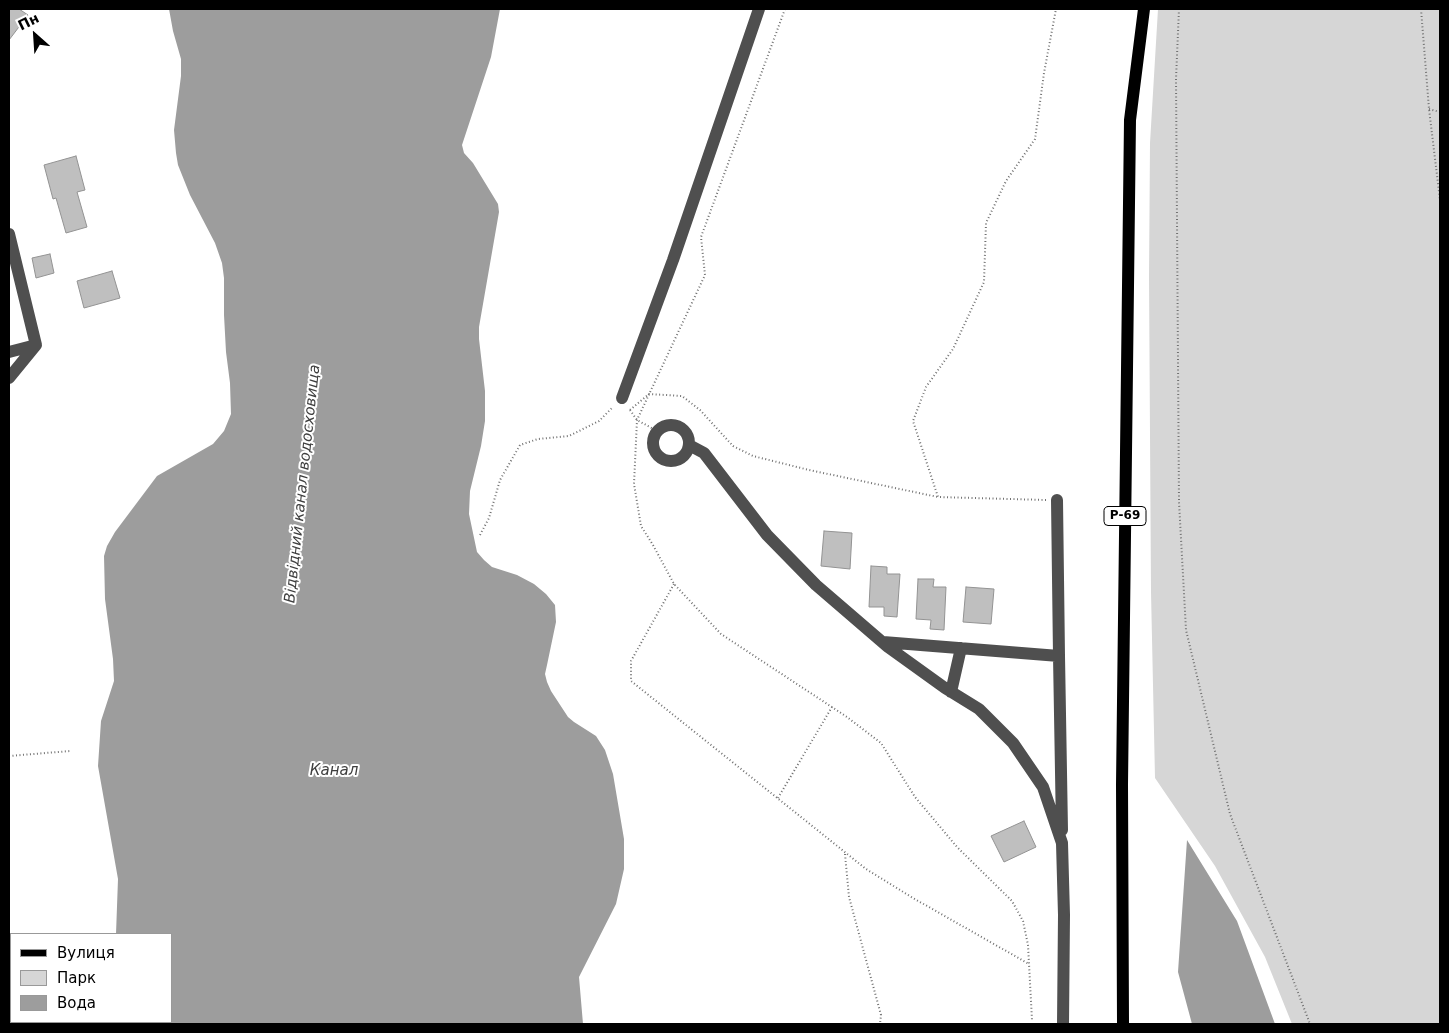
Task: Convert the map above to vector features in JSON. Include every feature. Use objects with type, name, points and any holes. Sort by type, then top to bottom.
[{"type":"main road","name":"Р-69","points":[[1123,1024],[1122,784],[1130,130],[1144,9]]},
{"type":"street","points":[[622,398],[760,9]]},
{"type":"street","points":[[9,234],[36,345]]},
{"type":"street","points":[[9,352],[36,345]]},
{"type":"street","points":[[9,378],[36,345]]},
{"type":"street","points":[[666,425],[678,426],[687,434],[689,445],[684,456],[678,460],[666,461],[661,458],[653,449],[652,443],[657,431],[666,425]]},
{"type":"street","points":[[689,445],[704,453],[767,535],[809,578],[883,642],[951,692],[979,709],[1013,743],[1043,787],[1062,843]]},
{"type":"street","points":[[1057,500],[1064,916],[1063,1024]]},
{"type":"street","points":[[883,642],[1059,656]]},
{"type":"street","points":[[951,692],[961,648]]},
{"type":"path","points":[[785,9],[701,237],[705,276],[637,420],[634,484],[637,510],[641,526],[674,584],[721,634],[832,707],[881,743],[915,797],[957,846],[1012,901],[1023,921],[1028,945],[1032,1020]]},
{"type":"path","points":[[938,497],[913,421],[926,387],[953,349],[984,282],[986,222],[1006,181],[1035,139],[1044,73],[1056,9]]},
{"type":"path","points":[[1179,9],[1176,89],[1179,502],[1186,630],[1230,814],[1310,1024]]},
{"type":"path","points":[[1421,9],[1429,109],[1440,200]]},
{"type":"path","points":[[1429,109],[1440,112]]},
{"type":"path","points":[[630,410],[649,394],[682,396],[700,410],[733,446],[753,456],[809,470],[938,497],[1057,500]]},
{"type":"path","points":[[480,535],[489,518],[500,480],[520,445],[538,439],[569,436],[598,421],[622,398],[637,420],[657,431]]},
{"type":"path","points":[[674,584],[631,661],[631,680],[866,869],[1029,964]]},
{"type":"path","points":[[778,798],[832,707]]},
{"type":"path","points":[[9,756],[70,751]]},
{"type":"path","points":[[845,853],[849,896],[881,1015],[880,1024]]},
{"type":"green space","points":[[1158,9],[1440,9],[1440,1024],[1292,1024],[1265,957],[1215,866],[1155,778],[1151,592],[1149,277],[1150,143]]},
{"type":"water","name":"Канал","points":[[169,9],[500,9],[491,57],[462,145],[464,153],[473,163],[498,204],[499,212],[479,327],[485,391],[485,421],[470,491],[469,514],[477,552],[484,560],[492,567],[517,575],[534,584],[555,605],[556,622],[545,674],[547,682],[568,717],[596,736],[605,750],[613,774],[624,839],[624,869],[616,904],[579,977],[583,1024],[105,1024],[172,1023],[172,933],[116,933],[118,879],[98,766],[101,721],[114,681],[105,599],[104,556],[115,532],[157,476],[213,444],[224,431],[231,414],[222,263],[215,243],[190,195],[178,165],[176,153],[174,130],[181,76],[181,59]]},
{"type":"water","points":[[1187,840],[1237,921],[1275,1024],[1192,1024],[1178,972]]},
{"type":"building","points":[[9,9],[19,9],[28,15],[9,40]]},
{"type":"building","points":[[76,156],[85,190],[77,192],[87,227],[66,233],[56,198],[53,199],[44,165]]},
{"type":"building","points":[[50,254],[54,273],[36,278],[32,258]]},
{"type":"building","points":[[112,271],[120,298],[84,308],[77,281]]},
{"type":"building","points":[[824,531],[852,533],[850,569],[821,566]]},
{"type":"building","points":[[871,566],[887,567],[887,574],[900,574],[897,617],[884,616],[884,607],[869,607]]},
{"type":"building","points":[[918,579],[934,579],[933,587],[946,587],[944,630],[930,629],[931,620],[916,619]]},
{"type":"building","points":[[966,587],[994,589],[991,624],[963,622]]},
{"type":"building","points":[[1024,821],[1036,847],[1004,862],[991,836]]},
{"type":"water label","name":"Відвідний канал водосховища","points":[[303,484]]}]
